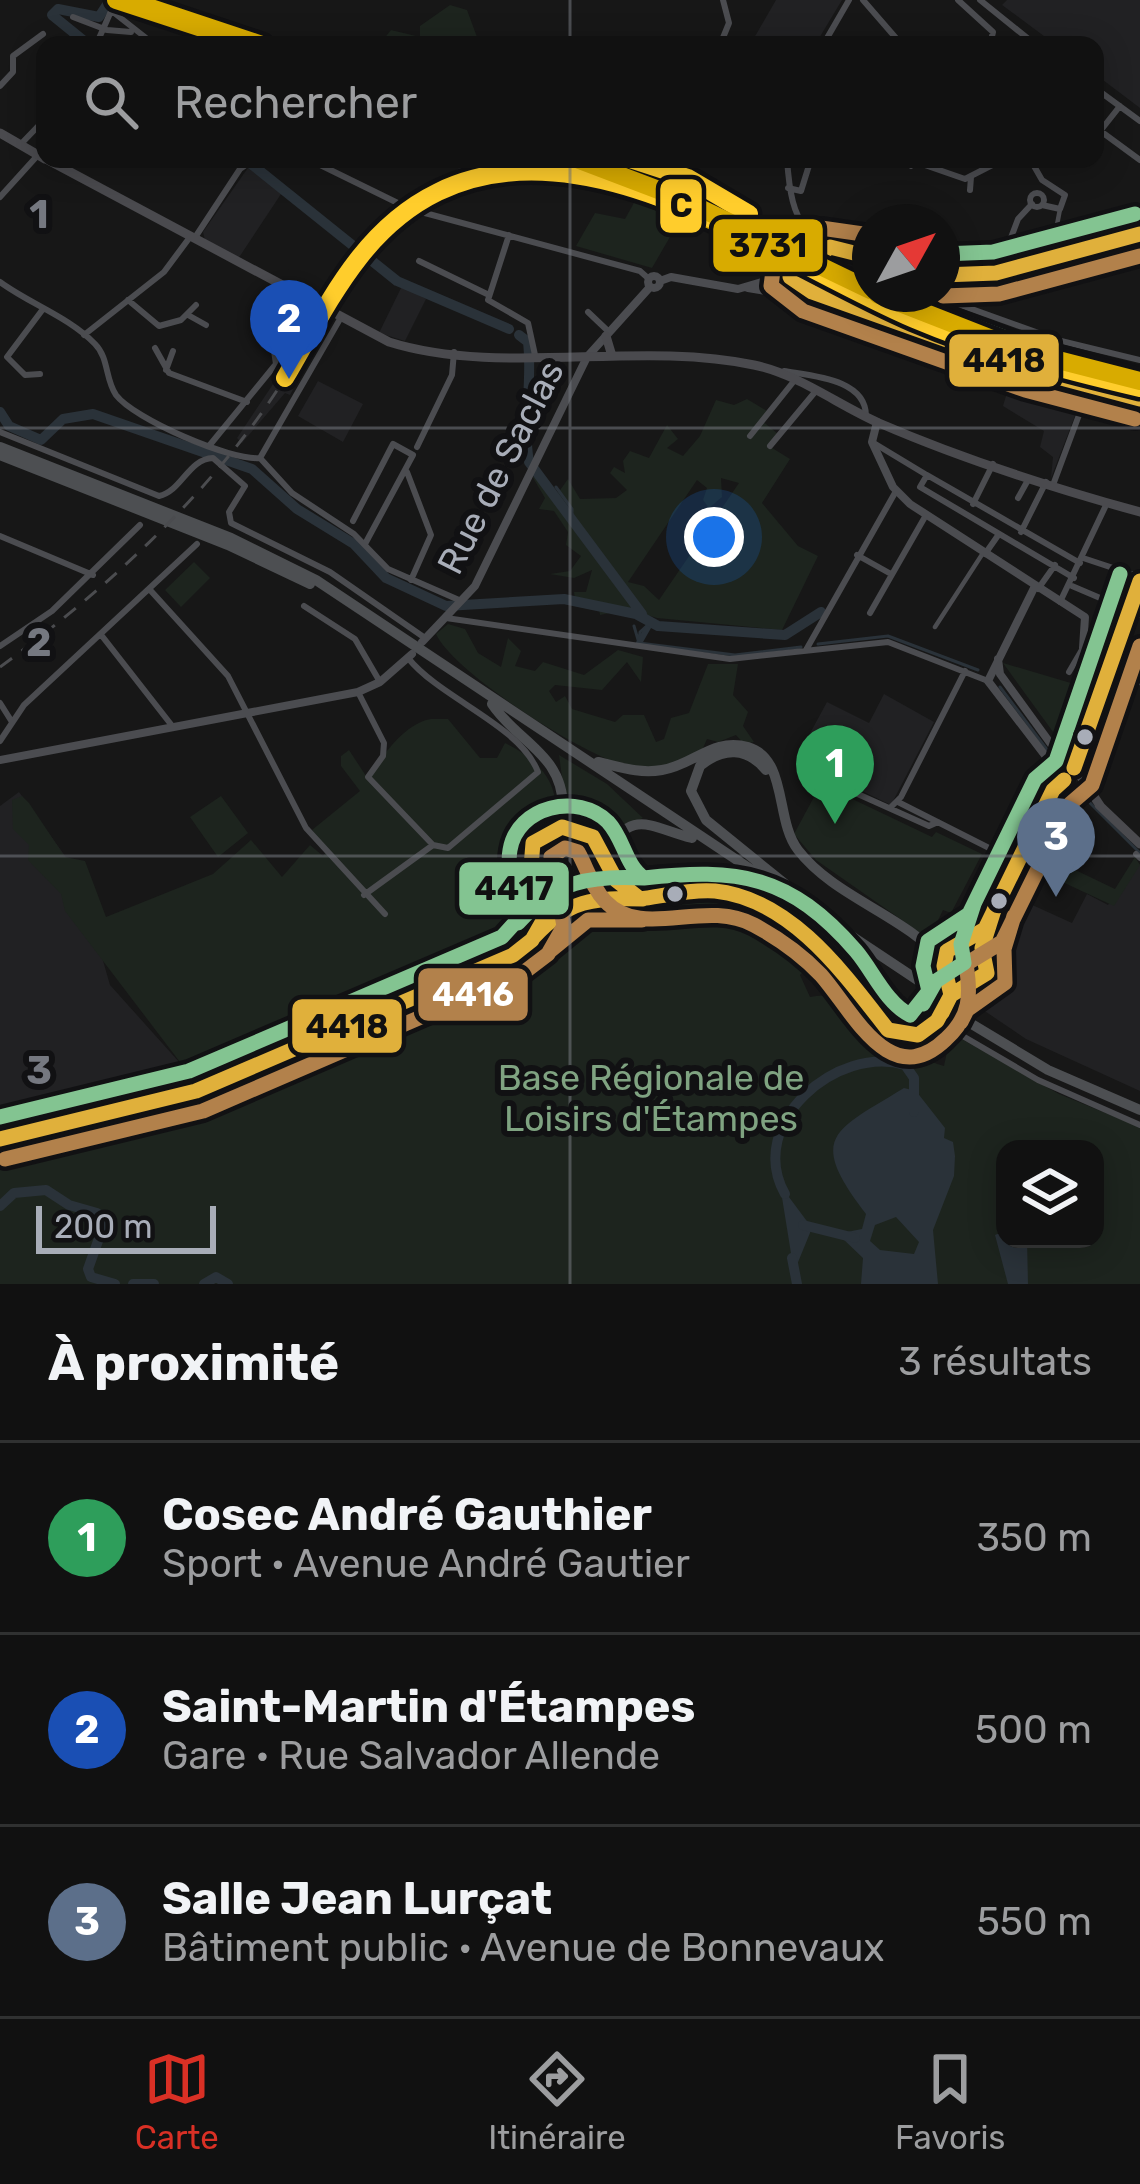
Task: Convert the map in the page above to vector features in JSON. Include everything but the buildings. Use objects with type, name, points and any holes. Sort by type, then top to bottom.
[{"type":"main road","points":[[0,133],[36,154]]},
{"type":"main road","points":[[62,168],[340,319],[405,347],[587,357],[703,356],[777,372],[872,420],[1140,512]]},
{"type":"main road","points":[[608,334],[613,356]]},
{"type":"main road","points":[[0,451],[276,566],[347,606],[967,1017],[1140,1106]]},
{"type":"main road","points":[[0,451],[279,559],[589,760],[933,995]]},
{"type":"main road","points":[[0,1142],[124,1105],[159,1102],[251,1069],[518,952],[569,903],[588,896],[640,899],[703,890],[742,896],[827,952],[888,1030],[911,1036],[938,1021],[951,994],[978,983],[988,971],[982,948],[985,928],[1102,690],[1135,614],[1140,579]]},
{"type":"main road","points":[[492,704],[534,742],[558,778],[563,808],[529,859],[544,908],[540,930]]},
{"type":"main road","points":[[589,760],[640,772],[663,770],[711,748],[743,746],[764,755],[776,774],[778,802]]},
{"type":"main road","points":[[809,908],[706,820],[691,791],[707,760],[736,751],[761,764],[788,833],[806,860],[929,947],[944,962],[951,994]]},
{"type":"main road","points":[[1067,766],[1138,852]]},
{"type":"main road","points":[[588,896],[601,881],[604,860],[616,837],[632,825],[651,823],[692,838]]},
{"type":"main road","points":[[549,831],[565,826],[585,831],[620,889],[640,899]]},
{"type":"main road","points":[[535,886],[547,897],[569,903]]},
{"type":"main road","points":[[929,947],[951,947],[985,928]]},
{"type":"main road","points":[[968,941],[982,948]]},
{"type":"main road","points":[[944,962],[951,947]]},
{"type":"main road","points":[[949,979],[964,986]]},
{"type":"street","points":[[101,36],[116,0]]},
{"type":"street","points":[[723,0],[729,22],[724,36]]},
{"type":"street","points":[[828,36],[849,0]]},
{"type":"street","points":[[863,0],[894,36]]},
{"type":"street","points":[[958,0],[992,36]]},
{"type":"street","points":[[980,0],[1025,36]]},
{"type":"street","points":[[112,12],[138,36]]},
{"type":"street","points":[[74,17],[131,32]]},
{"type":"street","points":[[0,86],[13,72],[14,56],[36,39]]},
{"type":"street","points":[[0,51],[14,56]]},
{"type":"street","points":[[1104,94],[1140,121]]},
{"type":"street","points":[[1104,123],[1120,106]]},
{"type":"street","points":[[20,145],[36,128]]},
{"type":"street","points":[[1104,133],[1140,160]]},
{"type":"street","points":[[0,196],[36,164]]},
{"type":"street","points":[[84,335],[164,272],[243,168]]},
{"type":"street","points":[[326,168],[410,209],[640,271],[650,283]]},
{"type":"street","points":[[788,168],[788,188],[800,226],[823,251],[852,258]]},
{"type":"street","points":[[788,188],[801,191],[809,168]]},
{"type":"street","points":[[936,168],[971,177],[988,168]]},
{"type":"street","points":[[1035,168],[1042,180],[1063,191],[1066,201],[1060,208],[1053,246],[1069,254]]},
{"type":"street","points":[[970,190],[971,177]]},
{"type":"street","points":[[1020,267],[1004,256],[1018,219],[1032,204],[1060,208]]},
{"type":"street","points":[[960,273],[1020,267],[1140,234]]},
{"type":"street","points":[[509,235],[489,295],[493,307],[530,326],[531,354]]},
{"type":"street","points":[[747,288],[795,274],[823,251]]},
{"type":"street","points":[[419,261],[489,295]]},
{"type":"street","points":[[795,274],[811,291],[852,303]]},
{"type":"street","name":"Rue de Saclas","points":[[424,640],[483,571],[587,357],[650,283],[657,288],[660,281],[671,277],[747,288]]},
{"type":"street","points":[[0,283],[84,335],[104,357],[118,398],[209,446],[257,458],[297,497],[365,544],[388,569],[451,608],[652,650],[730,659],[888,641],[988,678],[1067,766]]},
{"type":"street","points":[[209,446],[276,364],[268,310],[278,285]]},
{"type":"street","points":[[747,288],[852,304]]},
{"type":"street","points":[[128,300],[159,326],[188,315],[196,305]]},
{"type":"street","points":[[960,306],[1015,327],[1140,360]]},
{"type":"street","points":[[40,374],[25,375],[7,357],[43,309]]},
{"type":"street","points":[[588,312],[608,334]]},
{"type":"street","points":[[861,312],[878,330],[948,351],[970,350]]},
{"type":"street","points":[[876,312],[970,350],[1140,399]]},
{"type":"street","points":[[188,315],[206,325]]},
{"type":"street","points":[[257,458],[340,319]]},
{"type":"street","points":[[155,348],[166,370],[247,402]]},
{"type":"street","points":[[166,370],[173,351]]},
{"type":"street","points":[[417,447],[452,375],[454,352]]},
{"type":"street","points":[[777,372],[814,377],[855,391],[866,405],[872,442],[896,491],[1088,620],[1069,672]]},
{"type":"street","points":[[770,446],[812,390],[814,377]]},
{"type":"street","points":[[750,436],[794,381]]},
{"type":"street","points":[[1021,532],[1049,483],[1089,388]]},
{"type":"street","points":[[223,451],[225,428]]},
{"type":"street","points":[[0,432],[159,496],[169,493],[200,460],[213,458],[244,482],[227,515],[234,526],[330,572],[424,640]]},
{"type":"street","points":[[872,442],[1021,532],[1082,561],[1140,579]]},
{"type":"street","points":[[353,521],[393,444],[412,455],[365,544]]},
{"type":"street","points":[[973,504],[993,464]]},
{"type":"street","points":[[405,470],[431,535],[412,580]]},
{"type":"street","points":[[910,504],[927,475]]},
{"type":"street","points":[[1018,499],[1030,476]]},
{"type":"street","points":[[920,487],[1054,565],[1073,582],[1135,614]]},
{"type":"street","points":[[806,651],[896,491]]},
{"type":"street","points":[[1060,602],[1107,503]]},
{"type":"street","points":[[870,613],[926,515]]},
{"type":"street","points":[[0,646],[93,574],[140,525]]},
{"type":"street","points":[[935,626],[998,534]]},
{"type":"street","points":[[0,536],[93,574]]},
{"type":"street","points":[[0,741],[11,722],[197,544]]},
{"type":"street","points":[[857,555],[892,575]]},
{"type":"street","points":[[988,678],[1036,588],[1054,565]]},
{"type":"street","points":[[151,591],[228,676],[306,828],[385,914]]},
{"type":"street","points":[[304,606],[355,639],[380,682]]},
{"type":"street","points":[[102,636],[172,727]]},
{"type":"street","points":[[1082,646],[1140,681]]},
{"type":"street","points":[[0,760],[358,692],[380,682],[410,656],[432,684],[491,723],[537,767],[532,782],[465,838],[448,848],[433,845],[368,777],[382,757],[384,743],[358,692]]},
{"type":"street","points":[[998,659],[1000,674],[1067,766]]},
{"type":"street","points":[[894,805],[965,671]]},
{"type":"street","points":[[988,678],[1000,674]]},
{"type":"street","points":[[0,703],[11,722]]},
{"type":"street","points":[[822,778],[894,805],[1017,862]]},
{"type":"street","points":[[364,895],[433,845]]},
{"type":"street","points":[[938,1021],[1038,1081],[1140,1125]]},
{"type":"shaded area","points":[[141,0],[149,0],[255,36],[191,36],[136,19]]},
{"type":"shaded area","points":[[776,0],[842,0],[820,36],[755,36]]},
{"type":"shaded area","points":[[1007,0],[1140,0],[1140,108],[1104,81],[1104,36],[1044,36],[1002,5]]},
{"type":"shaded area","points":[[248,168],[283,191],[238,259],[205,240],[203,232]]},
{"type":"shaded area","points":[[459,168],[677,168],[815,249],[789,270],[685,211],[640,192],[581,180],[493,182],[421,209],[407,204]]},
{"type":"shaded area","points":[[828,255],[852,266],[852,294],[806,275]]},
{"type":"shaded area","points":[[402,286],[426,299],[405,341],[379,333]]},
{"type":"shaded area","points":[[895,312],[959,312],[1016,334],[1140,368],[1140,394],[982,348]]},
{"type":"shaded area","points":[[314,323],[319,326],[293,372],[300,377],[290,395],[285,393],[242,443],[237,438]]},
{"type":"shaded area","points":[[1013,373],[1083,395],[1051,478],[1053,457],[1040,447],[1044,431],[1003,406]]},
{"type":"shaded area","points":[[318,381],[363,404],[343,442],[298,416]]},
{"type":"shaded area","points":[[884,694],[934,722],[891,805],[816,769],[821,760],[801,750],[827,702],[869,723]]},
{"type":"shaded area","points":[[19,792],[78,874],[110,985],[197,1082],[0,1134],[0,806]]},
{"type":"shaded area","points":[[1138,863],[1140,1091],[1026,1039],[967,999],[972,992],[996,984],[1001,974],[993,950],[1003,930],[998,927],[1017,898],[1072,923],[1087,894],[1108,905]]},
{"type":"shaded area","points":[[904,1088],[916,1091],[945,1128],[944,1138],[953,1142],[954,1176],[933,1230],[938,1284],[861,1284],[863,1258],[841,1237],[862,1229],[866,1214],[837,1167],[833,1151],[845,1126]],"holes":[[[896,1217],[919,1242],[914,1254],[880,1250],[870,1241],[875,1225]]]},
{"type":"shaded area","points":[[780,1185],[812,1228],[794,1272]]},
{"type":"shaded area","points":[[998,1248],[1027,1248],[1028,1284],[1008,1284]]},
{"type":"green space","points":[[450,5],[467,10],[477,36],[420,36],[420,26]]},
{"type":"green space","points":[[640,192],[685,211],[652,268],[576,246],[595,213],[625,219]]},
{"type":"green space","points":[[747,399],[767,411],[761,420],[778,434],[769,446],[790,459],[762,503],[798,546],[818,556],[782,630],[657,618],[628,609],[600,615],[598,604],[576,606],[574,592],[586,592],[592,570],[574,578],[550,574],[570,571],[581,556],[566,545],[568,532],[554,511],[539,509],[545,498],[532,476],[558,493],[568,479],[580,499],[616,498],[627,490],[610,473],[614,467],[625,473],[623,461],[630,451],[649,458],[667,425],[678,439],[667,448],[683,456],[700,436],[716,400],[734,405]],"holes":[[[721,478],[739,483],[659,600],[644,586],[628,582],[697,480],[707,488],[703,500],[709,508],[722,497]]]},
{"type":"green space","points":[[194,562],[210,578],[181,607],[165,590]]},
{"type":"green space","points":[[448,624],[465,629],[478,653],[501,667],[508,638],[521,651],[515,666],[535,671],[543,662],[584,675],[618,650],[643,657],[641,682],[627,662],[602,690],[555,685],[549,691],[556,702],[565,696],[572,709],[615,722],[623,715],[644,715],[656,742],[664,739],[671,718],[689,713],[708,664],[738,664],[733,695],[748,712],[743,726],[754,742],[744,744],[736,735],[718,742],[707,739],[699,757],[651,770],[623,765],[564,737],[470,672],[436,634]]},
{"type":"green space","points":[[1003,663],[1091,689],[1068,747],[1064,747]]},
{"type":"green space","name":"Base Régionale de Loisirs d'Étampes","points":[[448,719],[480,758],[497,758],[505,743],[544,772],[554,792],[555,817],[525,851],[522,868],[538,912],[531,924],[544,938],[589,909],[714,900],[739,906],[811,952],[813,961],[800,975],[810,997],[848,1001],[908,1047],[944,1066],[951,1033],[1059,1094],[1140,1127],[1140,1284],[0,1284],[0,1149],[205,1095],[65,911],[61,894],[28,860],[29,845],[13,829],[12,800],[22,796],[29,803],[65,857],[85,861],[106,917],[213,874],[251,840],[282,877],[310,845],[323,856],[327,851],[312,830],[360,791],[341,766],[341,756],[349,750],[368,779],[411,727]]},
{"type":"green space","points":[[559,755],[607,784],[643,818],[614,829],[608,821],[566,806]]},
{"type":"green space","points":[[821,784],[932,837],[936,832],[982,854],[951,913],[943,910],[929,939],[816,860],[794,834]]},
{"type":"green space","points":[[221,796],[248,833],[218,857],[190,817]]},
{"type":"green space","points":[[1038,846],[1044,855],[1115,889],[1135,857],[1140,865],[1114,906],[1028,866]]},
{"type":"waterway","points":[[78,36],[52,15],[58,9],[99,17],[110,0]]},
{"type":"waterway","points":[[256,168],[397,281],[509,329]]},
{"type":"waterway","points":[[519,335],[528,342],[529,462],[642,614]]},
{"type":"waterway","points":[[0,412],[9,426],[41,440],[63,419],[93,414],[252,469],[297,509],[354,544],[386,578],[446,606],[564,599],[636,614],[658,626],[785,635],[821,612]]},
{"type":"waterway","points":[[556,487],[572,509],[572,523]]},
{"type":"waterway","points":[[639,643],[640,632],[651,622]]},
{"type":"waterway","points":[[639,643],[651,622]]},
{"type":"waterway","points":[[634,626],[639,643],[735,655],[801,647]]},
{"type":"waterway","points":[[818,644],[888,636],[978,670]]},
{"type":"waterway","points":[[1082,682],[1124,691]]},
{"type":"waterway","points":[[1000,687],[1054,759]]},
{"type":"waterway","points":[[1081,794],[1140,853]]},
{"type":"waterway","points":[[785,1194],[776,1167],[777,1141],[788,1116],[827,1078],[852,1066],[905,1065],[914,1078],[914,1112]]},
{"type":"waterway","points":[[0,1206],[14,1193],[46,1190],[69,1205],[97,1213],[103,1227],[88,1269],[91,1277],[115,1284]]},
{"type":"waterway","points":[[803,1225],[855,1238]]},
{"type":"waterway","points":[[792,1258],[797,1284]]},
{"type":"waterway","points":[[204,1284],[216,1277],[228,1284]]},
{"type":"waterway","points":[[133,1284],[154,1284]]},
{"type":"railway","points":[[582,168],[609,178]]},
{"type":"railway","points":[[619,168],[678,190],[852,277]]},
{"type":"railway","points":[[931,312],[1024,348],[1140,378]]},
{"type":"railway","points":[[0,667],[80,605],[156,536],[226,460],[285,378]]},
{"type":"transit line","name":"3731","points":[[116,0],[226,36]]},
{"type":"transit line","points":[[127,0],[235,36]]},
{"type":"transit line","name":"3731","points":[[590,168],[991,340],[1140,385]]},
{"type":"transit line","points":[[601,168],[677,197],[852,281]]},
{"type":"transit line","name":"C","points":[[657,168],[688,178],[749,214]]},
{"type":"transit line","name":"C","points":[[285,378],[348,273],[387,227],[411,208],[438,192],[496,174],[557,173],[620,185],[682,206],[942,330],[1140,388]]},
{"type":"transit line","name":"4417","points":[[960,253],[993,252],[1135,214]]},
{"type":"transit line","name":"4416","points":[[852,232],[821,228],[774,263],[771,286],[803,311],[1025,390],[1135,419]]},
{"type":"transit line","name":"4418","points":[[960,274],[996,273],[1140,234]]},
{"type":"transit line","name":"4418","points":[[852,252],[830,247],[790,277],[812,292],[852,306]]},
{"type":"transit line","name":"4416","points":[[960,295],[999,294],[1140,256]]},
{"type":"transit line","name":"4418","points":[[868,312],[1031,370],[1140,399]]},
{"type":"transit line","points":[[923,312],[1023,351],[1140,381]]},
{"type":"transit line","name":"4417","points":[[936,312],[1038,350],[1140,377]]},
{"type":"transit line","name":"4417","points":[[0,1117],[189,1071],[502,937],[522,915],[509,866],[515,835],[536,814],[566,806],[595,813],[608,822],[644,878],[735,876],[784,891],[832,925],[887,995],[910,1015],[929,991],[923,966],[928,941],[969,914],[1035,779],[1056,761],[1120,574]]},
{"type":"transit line","name":"4418","points":[[1074,768],[1140,581]]},
{"type":"transit line","name":"4416","points":[[5,1159],[203,1111],[523,973],[548,954],[564,926],[551,857],[565,848],[578,852],[600,896],[620,912],[655,919],[715,915],[754,925],[814,968],[874,1041],[907,1057],[926,1053],[946,1039],[965,1013],[966,964],[1002,942],[1070,804],[1092,785],[1140,646]]},
{"type":"transit line","name":"4418","points":[[0,1139],[196,1091],[513,955],[532,940],[544,919],[531,867],[533,843],[562,827],[593,837],[616,880],[640,899],[715,891],[768,908],[835,964],[888,1030],[918,1035],[937,1021],[951,995],[944,966],[947,951],[985,929],[1053,790],[1064,780]]},
{"type":"transit line","name":"4417","points":[[518,923],[546,898],[575,884],[644,878]]},
{"type":"transit line","name":"4418","points":[[534,937],[558,915],[583,903],[643,899]]},
{"type":"transit line","name":"4417","points":[[923,1004],[936,981],[964,963],[961,944],[974,904]]},
{"type":"transit line","name":"4418","points":[[942,1013],[951,995],[987,973],[982,948],[994,910]]},
{"type":"transit line","name":"4416","points":[[961,1022],[967,1010],[1005,983],[1004,949],[1014,916]]},
{"type":"transit line","name":"4416","points":[[550,951],[588,920],[642,920]]},
{"type":"place","name":"Saint-Martin d'Étampes","points":[[289,379]]},
{"type":"place","name":"Cosec André Gauthier","points":[[835,824]]},
{"type":"place","name":"Salle Jean Lurçat","points":[[1056,897]]}]
